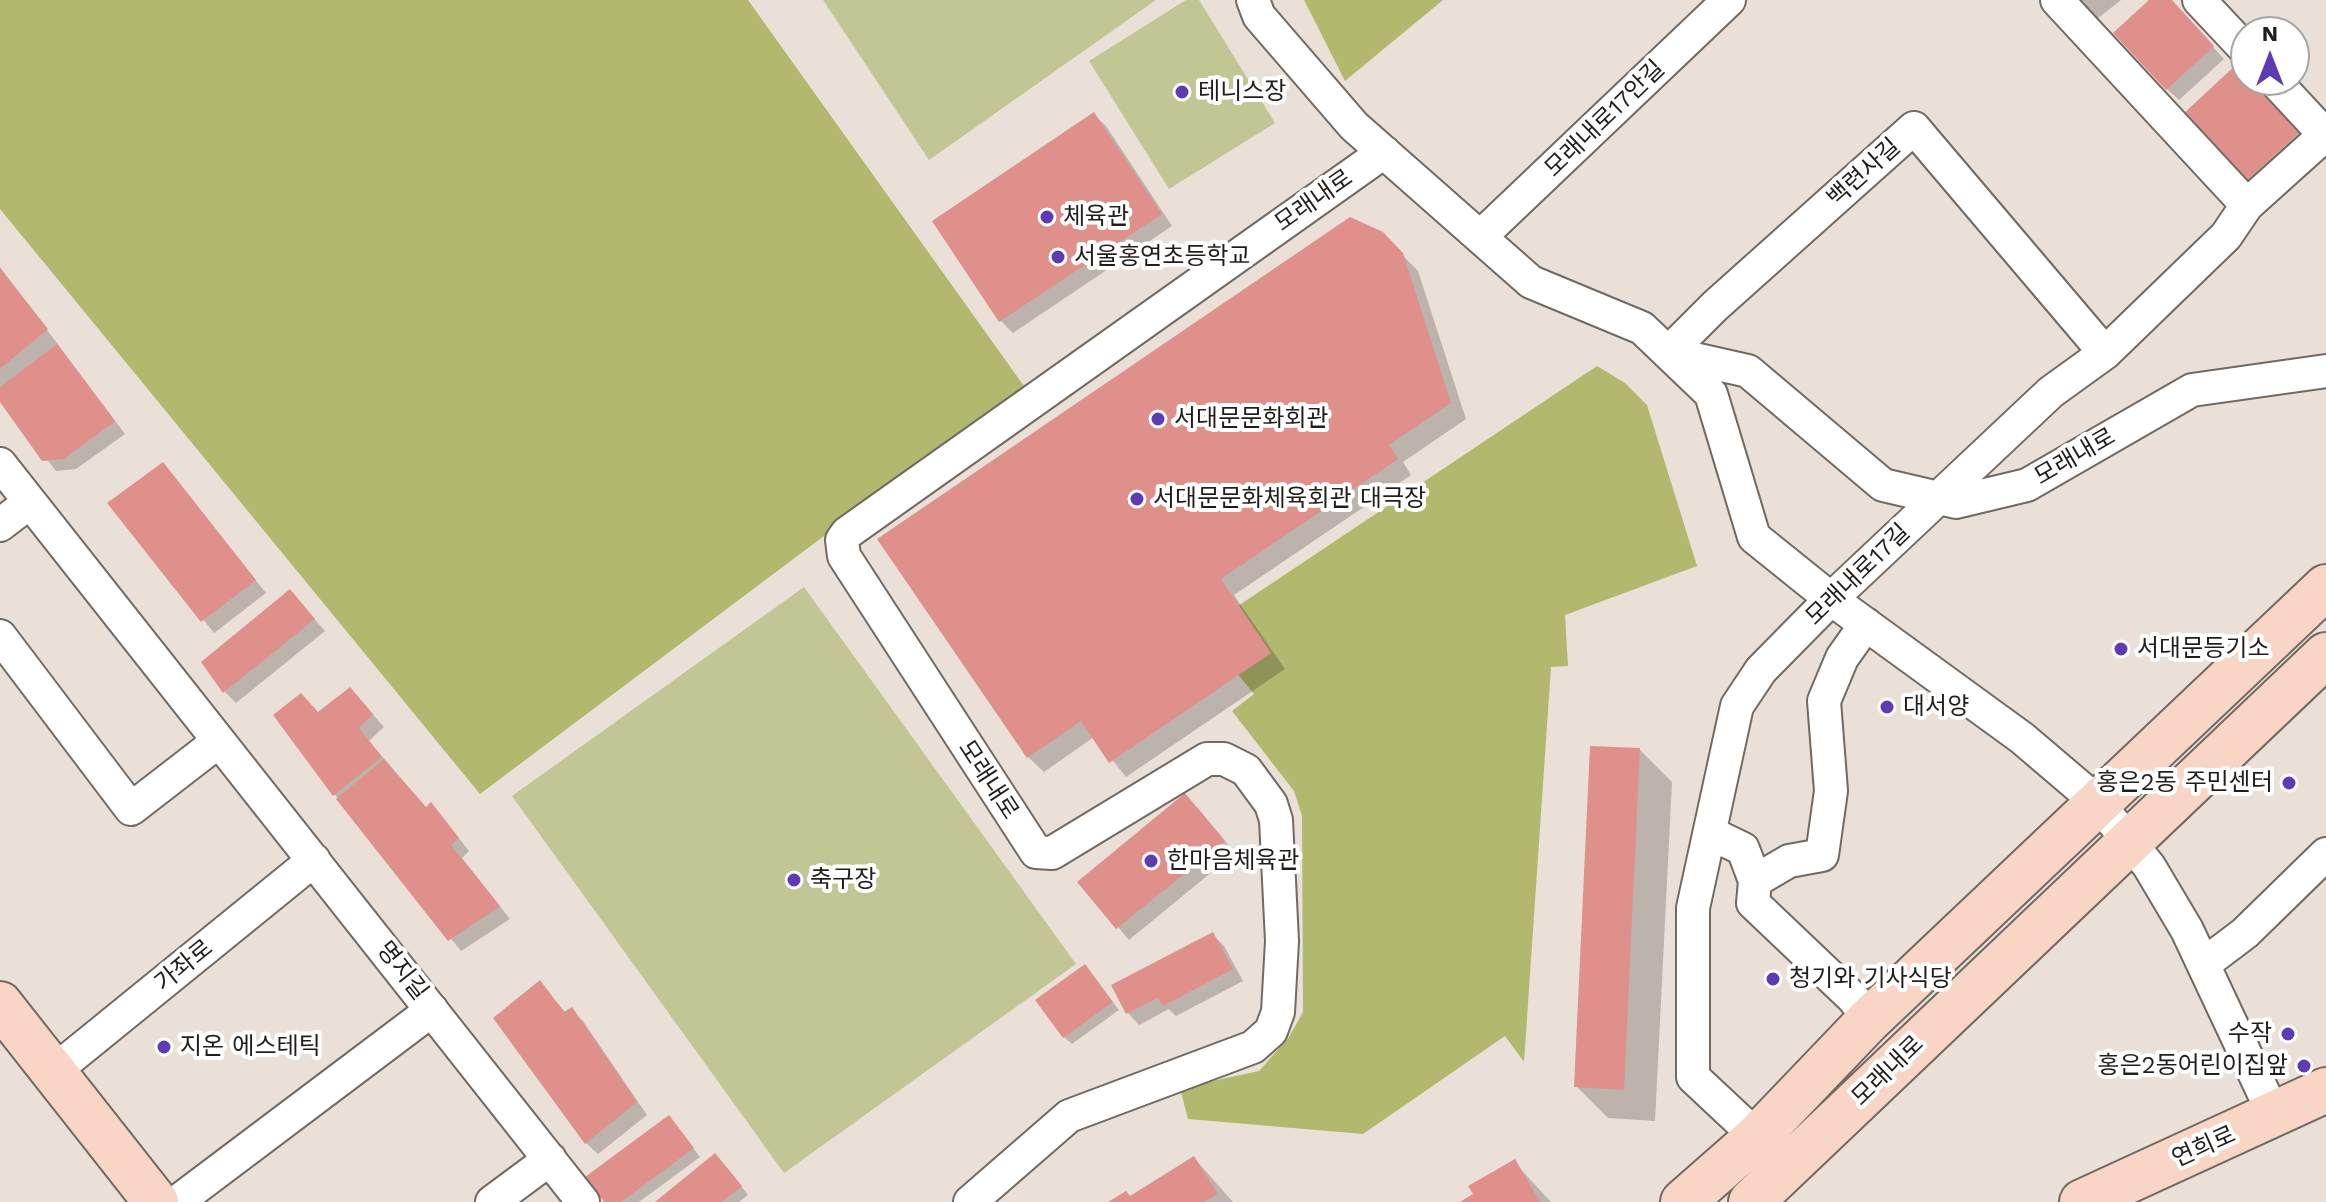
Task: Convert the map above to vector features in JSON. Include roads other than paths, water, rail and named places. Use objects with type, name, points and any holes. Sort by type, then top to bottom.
[{"type":"main road","name":"모래내로","points":[[1683,1202],[1757,1137],[1869,1020],[2016,883],[2096,801],[2326,587]]},
{"type":"main road","name":"모래내로","points":[[1751,1202],[2326,655]]},
{"type":"main road","points":[[0,1004],[156,1202]]},
{"type":"main road","name":"연희로","points":[[2082,1202],[2326,1090]]},
{"type":"street","points":[[1253,0],[1259,16],[1354,126],[1531,282],[1642,328],[1711,394],[1754,537],[1831,599],[2022,738],[2096,801],[2149,866],[2204,964],[2274,1115]]},
{"type":"street","name":"모래내로17안길","points":[[1480,237],[1729,0]]},
{"type":"street","points":[[2057,0],[2247,205]]},
{"type":"street","points":[[2199,0],[2230,33]]},
{"type":"street","name":"모래내로17길","points":[[1757,1137],[1693,1077],[1693,908],[1737,706],[1761,670],[1831,599],[2051,392],[2105,353],[2226,236],[2247,205],[2326,135],[2289,96]]},
{"type":"street","name":"백련사길","points":[[1668,353],[1715,306],[1914,128],[2105,353]]},
{"type":"street","name":"모래내로","points":[[970,1202],[1069,1116],[1253,1047],[1271,1031],[1278,1012],[1282,941],[1276,820],[1271,804],[1246,770],[1224,759],[1207,759],[1052,853],[1036,852],[844,556],[842,540],[847,533],[1384,152]]},
{"type":"street","name":"모래내로","points":[[1668,353],[1748,371],[1883,485],[1956,502],[2027,485],[2192,390],[2326,371]]},
{"type":"street","name":"명지길","points":[[0,464],[583,1202]]},
{"type":"street","points":[[0,525],[30,502]]},
{"type":"street","points":[[1755,881],[1789,861],[1822,855],[1831,791],[1824,701],[1842,658],[1866,624]]},
{"type":"street","points":[[0,636],[131,809],[219,741]]},
{"type":"street","name":"모래내로","points":[[1710,833],[1743,849],[1755,881],[1753,903],[1854,999],[1869,1020]]},
{"type":"street","points":[[2204,964],[2245,933],[2326,854]]},
{"type":"street","name":"가좌로","points":[[53,1072],[314,860]]},
{"type":"street","points":[[177,1202],[432,1010]]},
{"type":"street","points":[[492,1202],[550,1159]]},
{"type":"place","name":"테니스장","points":[[1182,92]]},
{"type":"place","name":"체육관","points":[[1047,217]]},
{"type":"place","name":"서울홍연초등학교","points":[[1058,257]]},
{"type":"place","name":"서대문문화회관","points":[[1158,419]]},
{"type":"place","name":"서대문문화체육회관 대극장","points":[[1137,499]]},
{"type":"place","name":"서대문등기소","points":[[2121,649]]},
{"type":"place","name":"대서양","points":[[1887,707]]},
{"type":"place","name":"홍은2동 주민센터","points":[[2289,783]]},
{"type":"place","name":"한마음체육관","points":[[1151,861]]},
{"type":"place","name":"축구장","points":[[794,880]]},
{"type":"place","name":"청기와 기사식당","points":[[1773,979]]},
{"type":"place","name":"수작","points":[[2288,1034]]},
{"type":"place","name":"지온 에스테틱","points":[[164,1047]]},
{"type":"place","name":"홍은2동어린이집앞","points":[[2304,1066]]}]
